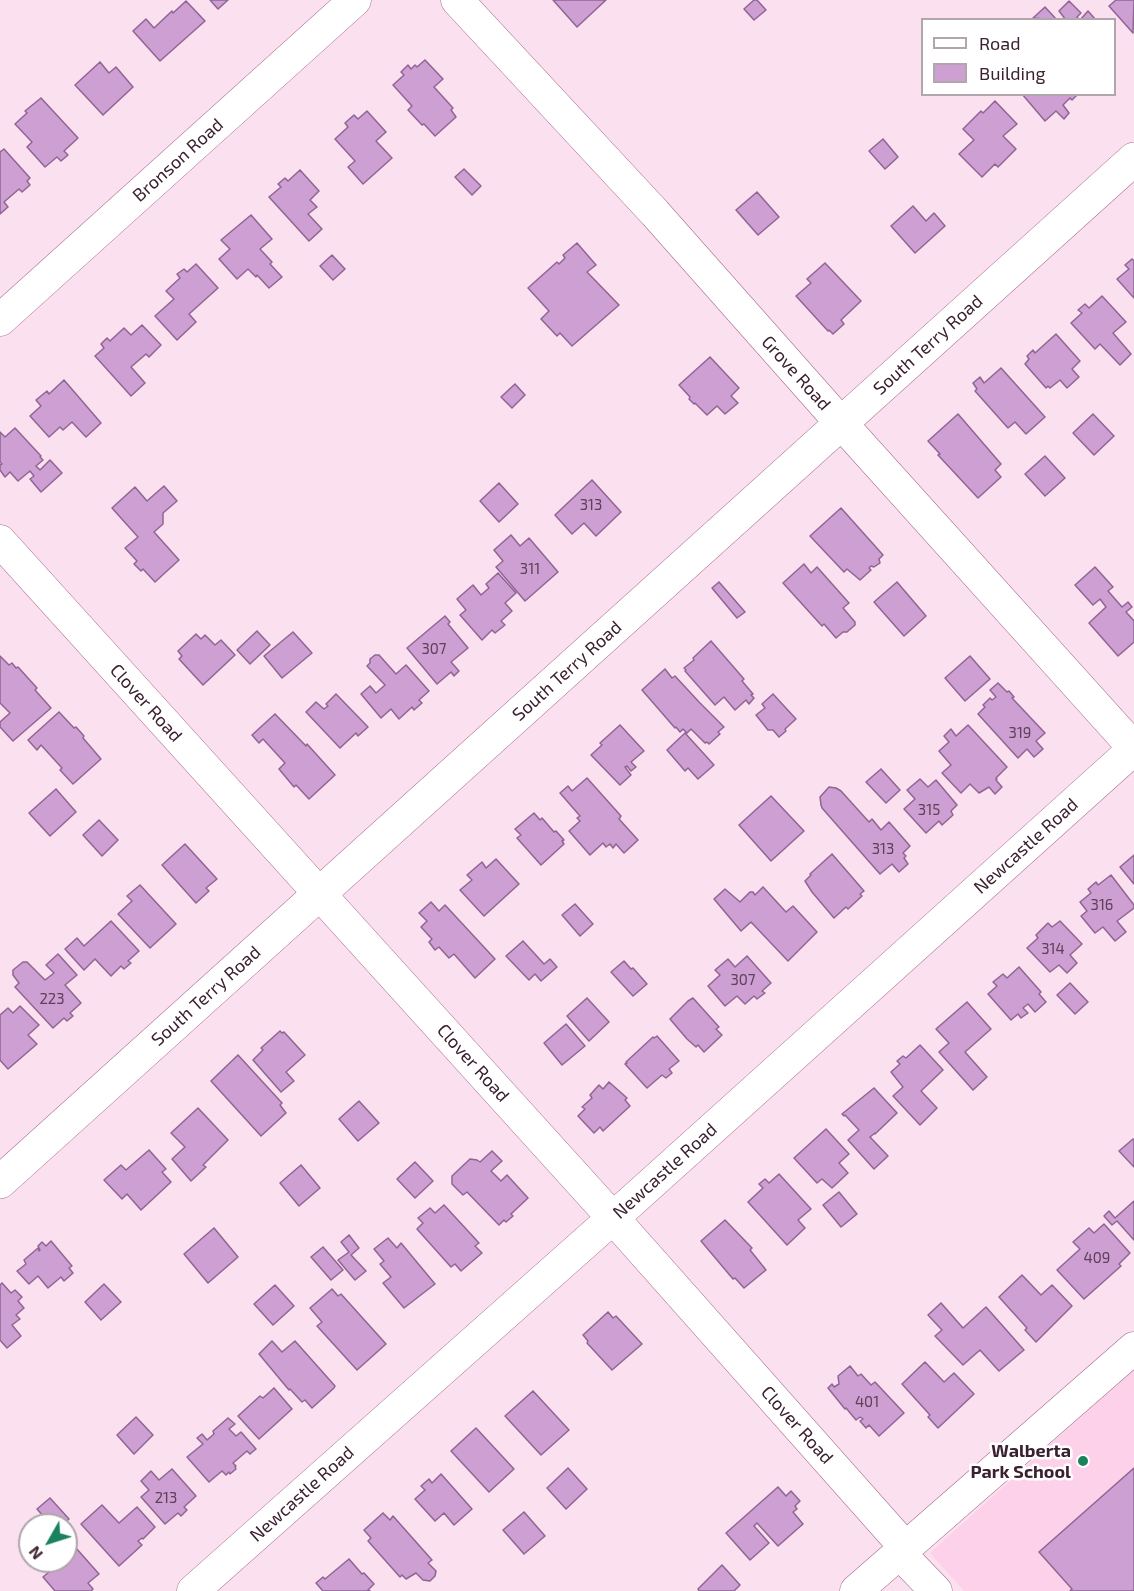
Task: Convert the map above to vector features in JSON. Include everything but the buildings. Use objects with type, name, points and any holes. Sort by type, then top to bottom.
[{"type":"street","name":"Bronson Road","points":[[0,320],[356,0]]},
{"type":"street","name":"Grove Road","points":[[457,0],[655,213],[1134,748]]},
{"type":"street","name":"South Terry Road","points":[[0,1182],[1134,159]]},
{"type":"street","name":"Clover Road","points":[[0,541],[613,1218],[905,1547],[907,1561],[936,1591]]},
{"type":"street","name":"Newcastle Road","points":[[193,1591],[613,1218],[1134,748]]},
{"type":"street","points":[[856,1591],[1134,1348]]},
{"type":"shaded area","name":"Walberta Park School","points":[[1134,1369],[1134,1591],[964,1591],[930,1553]]},
{"type":"place","name":"Walberta Park School","points":[[1083,1461]]}]
